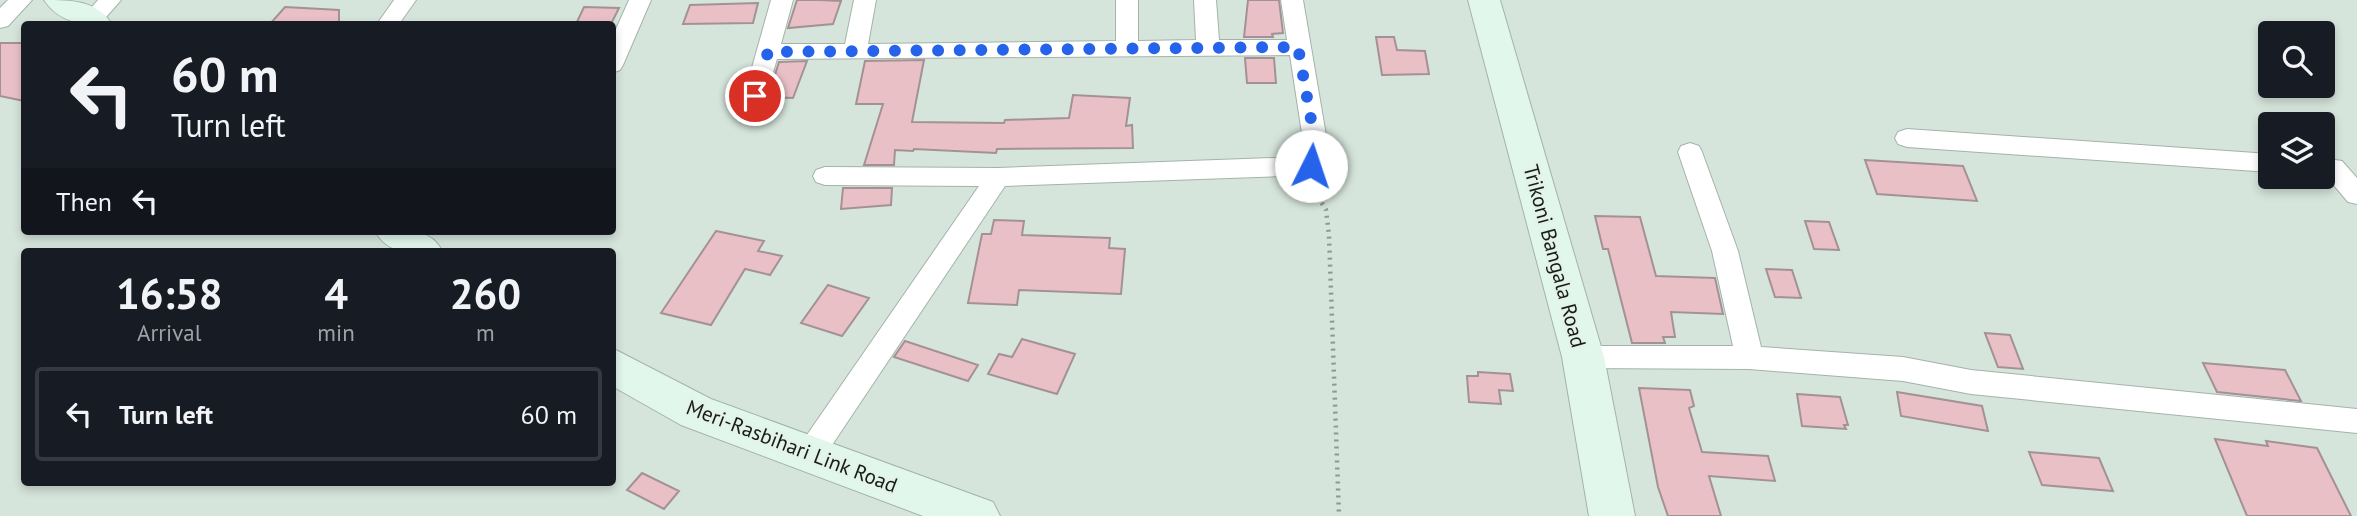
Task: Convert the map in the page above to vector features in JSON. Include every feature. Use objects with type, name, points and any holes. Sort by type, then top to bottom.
[{"type":"street","points":[[0,21],[21,0]]},
{"type":"street","points":[[60,0],[99,15]]},
{"type":"street","points":[[390,21],[405,0]]},
{"type":"street","points":[[616,56],[640,0]]},
{"type":"street","points":[[755,96],[782,0]]},
{"type":"street","points":[[855,51],[865,0]]},
{"type":"street","points":[[1127,0],[1127,48]]},
{"type":"street","points":[[1205,0],[1209,48]]},
{"type":"street","points":[[825,176],[998,177],[1293,169],[1311,166],[1317,153],[1292,0]]},
{"type":"street","name":"Trikoni Bangala Road","points":[[1484,0],[1583,357],[1612,516]]},
{"type":"street","points":[[768,52],[1298,47]]},
{"type":"street","points":[[1907,138],[2258,162]]},
{"type":"street","points":[[1690,152],[1725,251],[1749,358]]},
{"type":"street","points":[[2335,169],[2357,195]]},
{"type":"street","points":[[810,454],[998,177]]},
{"type":"street","points":[[400,235],[418,248]]},
{"type":"street","points":[[1583,357],[1749,358],[1903,369],[1971,382],[2357,421]]},
{"type":"street","name":"Meri-Rasbihari Link Road","points":[[616,367],[696,412],[976,516]]},
{"type":"path","points":[[1293,169],[1309,183],[1326,210],[1339,516]]},
{"type":"building","points":[[797,0],[841,1],[833,24],[788,28]]},
{"type":"building","points":[[1248,0],[1279,0],[1283,33],[1272,34],[1273,37],[1244,37]]},
{"type":"building","points":[[758,3],[753,23],[683,24],[690,5]]},
{"type":"building","points":[[285,7],[339,10],[339,21],[273,21]]},
{"type":"building","points":[[584,7],[619,8],[612,21],[577,21]]},
{"type":"building","points":[[1376,37],[1394,37],[1397,50],[1425,51],[1429,74],[1382,75]]},
{"type":"building","points":[[0,43],[21,43],[21,100],[0,96]]},
{"type":"building","points":[[1245,58],[1274,58],[1276,83],[1247,83]]},
{"type":"building","points":[[924,60],[912,122],[1004,123],[1005,120],[1069,118],[1073,95],[1130,98],[1126,126],[1132,125],[1133,148],[997,149],[996,153],[895,150],[894,165],[864,165],[883,104],[856,104],[865,61]]},
{"type":"building","points":[[807,61],[793,98],[768,97],[779,62]]},
{"type":"building","points":[[1865,160],[1963,166],[1977,201],[1877,194]]},
{"type":"building","points":[[843,188],[892,188],[891,205],[841,209]]},
{"type":"building","points":[[1595,216],[1640,217],[1656,276],[1715,278],[1723,314],[1671,312],[1675,337],[1663,337],[1665,343],[1632,343],[1608,249],[1603,249]]},
{"type":"building","points":[[994,220],[1024,221],[1022,235],[1110,238],[1109,248],[1125,249],[1121,294],[1019,290],[1017,305],[968,303],[982,234],[991,234]]},
{"type":"building","points":[[1805,221],[1829,222],[1839,250],[1814,249]]},
{"type":"building","points":[[716,231],[764,241],[758,251],[782,256],[770,275],[745,269],[711,325],[661,313]]},
{"type":"building","points":[[1766,269],[1792,270],[1801,298],[1775,297]]},
{"type":"building","points":[[828,285],[869,298],[842,336],[801,323]]},
{"type":"building","points":[[1985,333],[2010,335],[2023,369],[1998,367]]},
{"type":"building","points":[[1022,339],[1075,354],[1057,394],[988,374],[999,354],[1012,357]]},
{"type":"building","points":[[905,341],[978,365],[968,381],[894,357]]},
{"type":"building","points":[[2203,363],[2285,370],[2301,401],[2217,392]]},
{"type":"building","points":[[1478,372],[1510,374],[1513,391],[1499,390],[1501,404],[1469,402],[1467,376],[1478,376]]},
{"type":"building","points":[[1639,388],[1690,390],[1694,406],[1689,408],[1702,452],[1768,456],[1775,481],[1709,476],[1721,516],[1668,516],[1658,487]]},
{"type":"building","points":[[1897,392],[1982,406],[1988,431],[1901,416]]},
{"type":"building","points":[[1797,394],[1840,397],[1848,425],[1844,425],[1846,429],[1802,426]]},
{"type":"building","points":[[2215,439],[2268,446],[2266,441],[2317,448],[2351,516],[2247,516]]},
{"type":"building","points":[[2029,452],[2099,458],[2113,491],[2042,485]]},
{"type":"building","points":[[642,473],[679,491],[664,509],[627,490]]},
{"type":"route","points":[[755,96],[768,52],[1298,47],[1317,153],[1317,159],[1311,166]]}]
